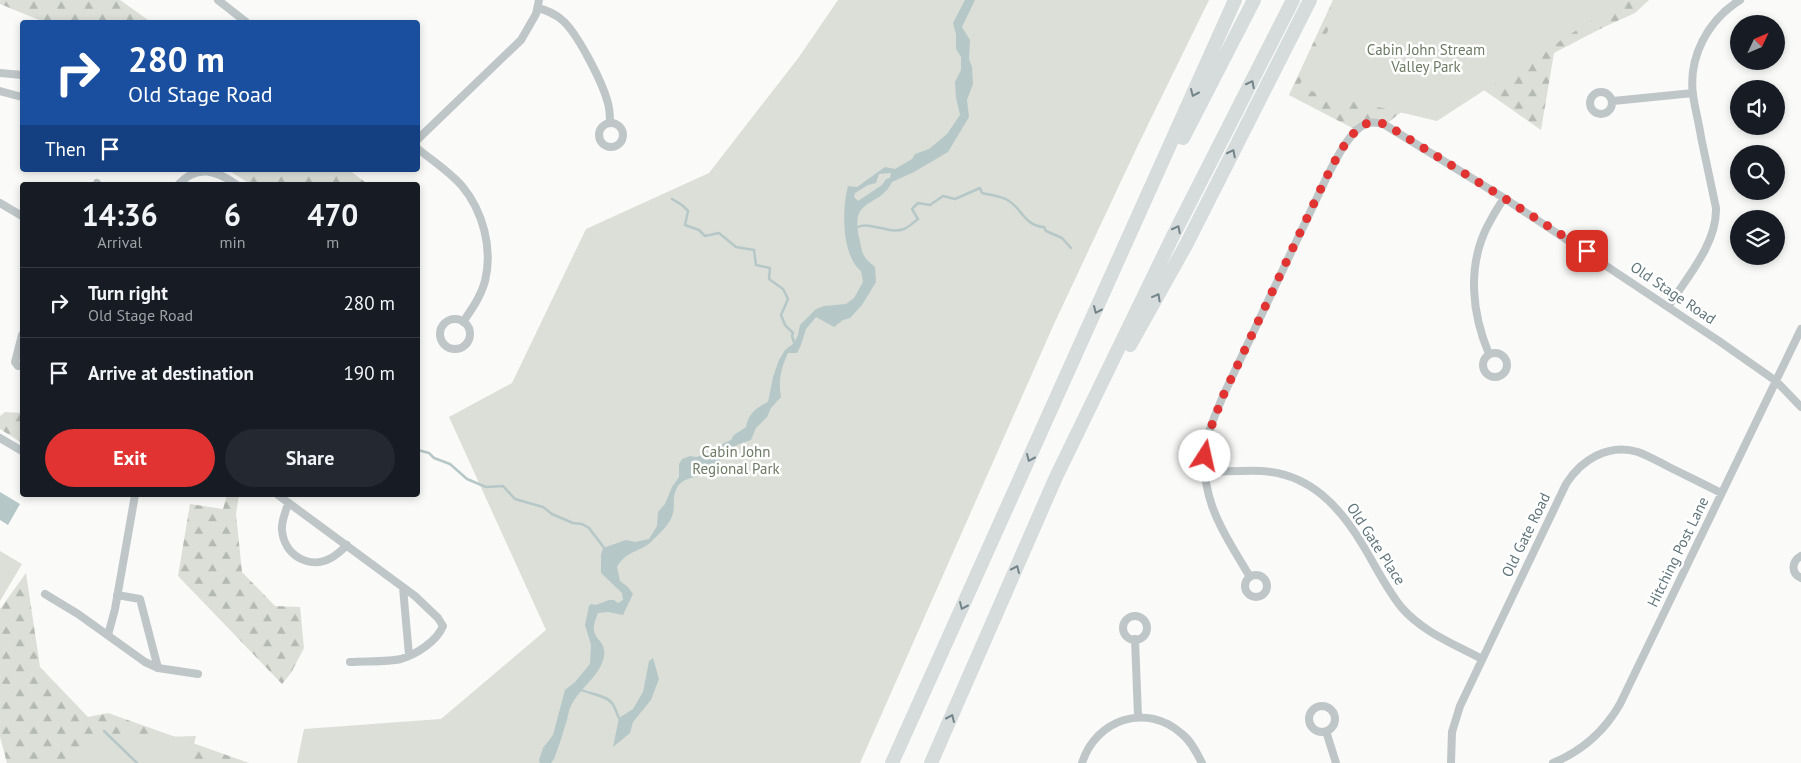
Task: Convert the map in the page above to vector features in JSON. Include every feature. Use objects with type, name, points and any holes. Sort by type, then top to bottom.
[{"type":"highway","points":[[892,763],[1235,0]]},
{"type":"highway","points":[[1117,265],[1254,0]]},
{"type":"highway","points":[[931,763],[1056,477],[1173,236],[1293,0]]},
{"type":"highway","points":[[1056,477],[1186,245],[1310,0]]},
{"type":"street","points":[[218,0],[243,20]]},
{"type":"street","points":[[1668,307],[1708,245],[1715,225],[1716,208],[1693,93],[1695,61],[1703,41],[1714,22],[1740,0]]},
{"type":"street","points":[[420,137],[521,40],[534,20],[539,4],[562,20],[578,39],[607,98],[610,123]]},
{"type":"street","points":[[0,74],[20,75]]},
{"type":"street","points":[[0,91],[20,96]]},
{"type":"street","points":[[1613,101],[1693,93]]},
{"type":"street","name":"Old Stage Road","points":[[1205,472],[1207,440],[1213,419],[1227,388],[1336,159],[1356,130],[1368,123],[1385,124],[1587,251],[1776,381],[1801,407]]},
{"type":"street","points":[[420,151],[463,187],[478,210],[486,234],[488,256],[485,280],[476,302],[463,322]]},
{"type":"street","points":[[182,182],[191,174],[202,172]]},
{"type":"street","points":[[212,172],[220,174],[232,182]]},
{"type":"street","points":[[1489,354],[1478,322],[1473,283],[1480,244],[1486,228],[1504,198]]},
{"type":"street","points":[[0,203],[20,215]]},
{"type":"street","name":"Hitching Post Lane","points":[[1552,763],[1570,756],[1586,745],[1613,716],[1801,329]]},
{"type":"street","points":[[20,343],[15,362],[20,366]]},
{"type":"street","points":[[0,438],[20,450]]},
{"type":"street","name":"Old Gate Road","points":[[1451,763],[1451,741],[1457,714],[1566,484],[1576,470],[1590,458],[1610,451],[1627,450],[1638,452],[1722,492]]},
{"type":"street","name":"Old Gate Place","points":[[1205,472],[1263,471],[1294,479],[1313,488],[1332,502],[1342,513],[1352,526],[1392,594],[1413,618],[1427,630],[1482,659]]},
{"type":"street","points":[[1205,472],[1206,485],[1214,512],[1220,526],[1250,577]]},
{"type":"street","points":[[108,634],[135,497]]},
{"type":"street","points":[[280,497],[424,604],[443,626],[440,633],[432,641],[401,659],[350,662]]},
{"type":"street","points":[[288,503],[282,522],[282,529],[285,544],[296,557],[310,562],[324,561],[337,555],[347,546]]},
{"type":"street","points":[[1801,556],[1794,562],[1793,567],[1794,572],[1801,578]]},
{"type":"street","points":[[403,588],[409,655]]},
{"type":"street","points":[[45,594],[108,634],[145,662],[158,668],[198,674]]},
{"type":"street","points":[[117,595],[140,599],[158,668]]},
{"type":"street","points":[[1135,639],[1138,716]]},
{"type":"street","points":[[1082,763],[1085,754],[1096,738],[1110,726],[1138,716],[1160,721],[1176,729],[1190,742],[1202,763]]},
{"type":"street","points":[[1326,731],[1336,763]]},
{"type":"green space","points":[[0,0],[120,0],[148,20],[39,20],[0,4]]},
{"type":"green space","name":"Cabin John Regional Park","points":[[838,0],[1209,0],[1054,324],[860,763],[297,763],[304,729],[441,719],[546,630],[449,417],[512,383],[586,229],[709,173],[799,57]]},
{"type":"green space","name":"Cabin John Stream Valley Park","points":[[1333,0],[1649,0],[1635,13],[1554,53],[1541,130],[1481,88],[1417,104],[1400,113],[1385,125],[1377,123],[1356,130],[1289,95]]},
{"type":"green space","name":"Cabin John Stream Valley Park","points":[[1344,0],[1623,0],[1437,121],[1298,88]]},
{"type":"green space","points":[[231,172],[352,172],[365,182],[247,182]]},
{"type":"green space","points":[[5,412],[20,413],[20,442],[0,429],[0,416]]},
{"type":"green space","points":[[226,497],[239,497],[236,514],[242,572],[275,606],[300,607],[304,648],[291,673],[282,684],[178,576],[190,504],[223,509]]},
{"type":"green space","points":[[0,551],[22,564],[0,601]]},
{"type":"green space","points":[[26,573],[40,667],[88,717],[108,713],[249,763],[7,763],[0,737],[0,609]]},
{"type":"green space","points":[[196,736],[189,763],[79,763],[97,739]]},
{"type":"shaded area","points":[[965,0],[975,0],[962,27],[970,40],[969,59],[972,67],[973,84],[967,100],[969,117],[948,152],[914,172],[892,182],[881,196],[862,208],[857,224],[859,237],[865,257],[875,267],[876,282],[862,305],[850,318],[843,320],[834,327],[816,317],[806,329],[797,353],[788,353],[781,375],[781,397],[771,408],[767,417],[756,428],[751,440],[737,445],[706,472],[681,483],[675,493],[673,513],[668,524],[649,544],[629,554],[617,567],[620,581],[633,594],[623,615],[608,612],[598,613],[594,629],[604,650],[602,663],[571,706],[554,759],[551,763],[540,763],[539,760],[543,748],[553,735],[565,690],[575,682],[590,664],[591,645],[585,625],[589,606],[609,600],[614,600],[618,603],[623,600],[622,593],[601,573],[603,548],[626,540],[635,542],[649,539],[657,526],[658,512],[665,504],[672,487],[679,477],[679,464],[682,459],[690,456],[704,455],[731,440],[734,435],[746,427],[749,418],[754,412],[768,402],[779,360],[785,350],[794,343],[800,325],[816,309],[824,306],[846,304],[854,298],[863,282],[861,271],[854,264],[850,254],[845,231],[844,218],[848,186],[857,187],[885,167],[895,169],[912,159],[915,154],[929,149],[947,134],[960,115],[955,82],[961,70],[961,57],[956,49],[956,34],[953,23]],"holes":[[[891,173],[890,178],[886,179],[882,185],[858,201],[854,197],[855,193],[868,185],[876,183],[879,174]]]},
{"type":"shaded area","points":[[0,492],[20,504],[8,525],[0,520]]},
{"type":"shaded area","points":[[653,658],[659,679],[651,700],[633,722],[630,733],[613,747],[619,718],[633,709],[643,692],[649,661]]},
{"type":"waterway","points":[[855,228],[873,226],[892,230],[904,229],[918,219],[912,209],[918,203],[930,205],[943,196],[955,199],[980,188],[982,193],[1006,199],[1032,224],[1044,227],[1046,231],[1062,238],[1071,248]]},
{"type":"waterway","points":[[672,199],[688,211],[685,225],[699,230],[705,236],[719,233],[736,247],[754,250],[756,265],[770,268],[769,279],[783,289],[788,299],[781,315],[785,325],[793,333],[795,345]]},
{"type":"waterway","points":[[420,451],[450,464],[467,479],[486,487],[503,486],[515,499],[543,507],[552,514],[573,523],[582,524],[589,528],[605,549]]},
{"type":"waterway","points":[[579,689],[609,700],[619,718]]},
{"type":"waterway","points":[[104,731],[137,763]]},
{"type":"route","points":[[1205,456],[1213,419],[1324,182],[1336,159],[1356,130],[1368,123],[1385,124],[1587,251]]}]
